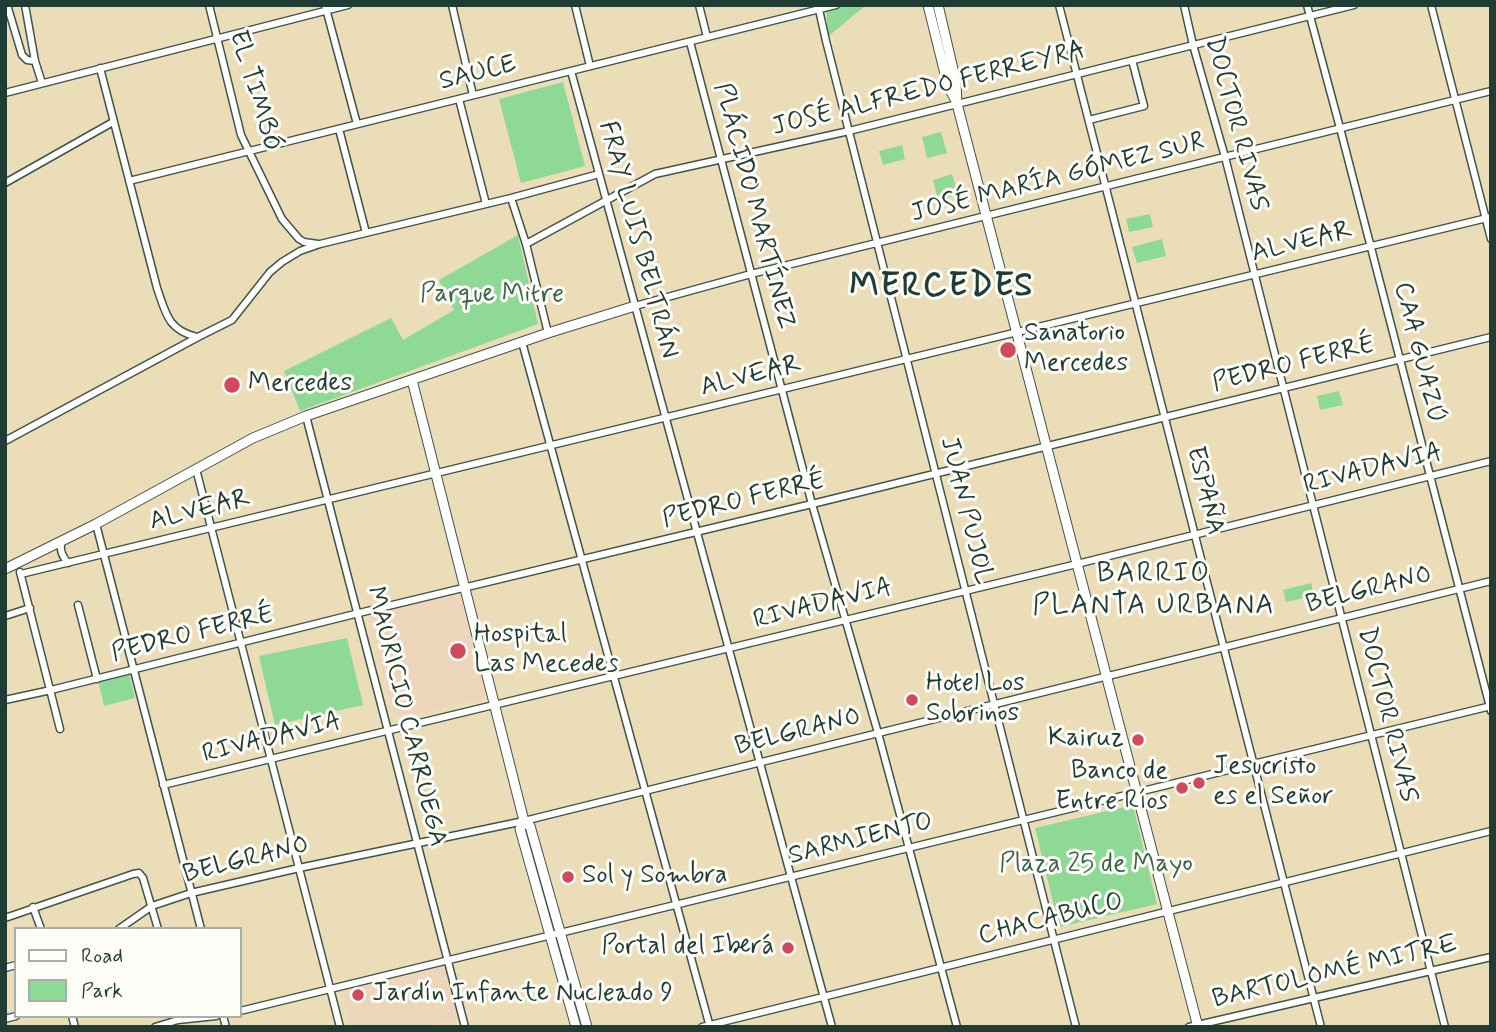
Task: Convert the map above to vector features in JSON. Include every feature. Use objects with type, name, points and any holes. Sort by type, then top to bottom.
[{"type":"street","points":[[9,5],[22,55],[27,60],[35,61]]},
{"type":"street","points":[[25,5],[35,61],[42,83]]},
{"type":"street","name":"EL TIMBÓ","points":[[209,5],[241,135],[282,219],[297,237]]},
{"type":"street","points":[[5,93],[326,8],[348,5]]},
{"type":"street","points":[[452,5],[473,95]]},
{"type":"street","points":[[575,5],[590,66]]},
{"type":"street","points":[[699,5],[706,37]]},
{"type":"street","name":"SAUCE","points":[[129,181],[836,5]]},
{"type":"street","points":[[928,5],[948,86],[957,104],[987,216],[1168,911],[1195,1026]]},
{"type":"street","points":[[939,5],[956,82],[957,104]]},
{"type":"street","name":"ESPAÑA","points":[[1059,5],[1321,1027]]},
{"type":"street","name":"DOCTOR RIVAS","points":[[1184,5],[1225,157],[1445,1027]]},
{"type":"street","name":"CAA GUAZÚ","points":[[1307,5],[1490,708]]},
{"type":"street","name":"JOSÉ ALFREDO FERREYRA","points":[[526,244],[655,174],[849,131],[1354,5]]},
{"type":"street","points":[[1431,5],[1488,218],[1491,239]]},
{"type":"street","points":[[326,8],[357,124]]},
{"type":"street","name":"JUAN PUJOL","points":[[818,8],[1076,1027]]},
{"type":"street","name":"PLÁCIDO MARTÍNEZ","points":[[690,42],[781,390],[878,733],[957,1027]]},
{"type":"street","points":[[1089,120],[1144,106],[1132,60]]},
{"type":"street","points":[[100,68],[157,288],[174,327],[185,334],[198,337]]},
{"type":"street","name":"FRAY LUIS BELTRÁN","points":[[571,71],[832,1027]]},
{"type":"street","name":"JOSÉ MARÍA GÓMEZ SUR","points":[[635,306],[751,274],[1491,91]]},
{"type":"street","points":[[459,99],[486,204]]},
{"type":"street","points":[[5,183],[113,122]]},
{"type":"street","points":[[339,128],[366,233]]},
{"type":"street","points":[[5,441],[232,320],[270,272],[300,251],[599,174]]},
{"type":"street","points":[[511,198],[526,244],[548,333]]},
{"type":"street","name":"ALVEAR","points":[[20,574],[1488,218]]},
{"type":"street","points":[[297,237],[304,242],[320,244]]},
{"type":"street","points":[[290,257],[297,244],[297,237]]},
{"type":"street","points":[[5,569],[96,524],[253,438],[306,416],[635,306]]},
{"type":"street","name":"PEDRO FERRÉ","points":[[5,700],[1491,337]]},
{"type":"street","points":[[522,342],[707,1026]]},
{"type":"street","points":[[412,380],[524,821],[520,829],[587,1027]]},
{"type":"street","name":"MAURICIO CARRUEGA","points":[[306,416],[465,1027]]},
{"type":"street","name":"RIVADAVIA","points":[[163,785],[1491,461]]},
{"type":"street","points":[[196,469],[340,1027]]},
{"type":"street","points":[[96,524],[200,927]]},
{"type":"street","points":[[61,542],[60,548],[68,563]]},
{"type":"street","points":[[16,564],[30,608],[60,729]]},
{"type":"street","name":"BELGRANO","points":[[122,927],[152,906],[191,893],[524,821],[1491,581]]},
{"type":"street","points":[[78,604],[97,679]]},
{"type":"street","points":[[5,616],[30,608]]},
{"type":"street","name":"SARMIENTO","points":[[242,1011],[1490,708]]},
{"type":"street","name":"CHACABUCO","points":[[707,1026],[1491,831]]},
{"type":"street","points":[[5,918],[139,873],[143,878],[157,927]]},
{"type":"street","points":[[33,907],[40,927]]},
{"type":"street","points":[[555,934],[576,1027]]},
{"type":"street","name":"BARTOLOMÉ MITRE","points":[[1195,1026],[1491,957]]},
{"type":"street","points":[[155,1027],[177,1020],[196,1018]]},
{"type":"shaded area","points":[[458,593],[462,597],[486,696],[483,699],[394,716],[369,614]]},
{"type":"shaded area","points":[[441,966],[446,969],[460,1018],[424,1027],[350,1027],[342,990]]},
{"type":"green space","points":[[842,5],[866,5],[830,35],[826,10]]},
{"type":"green space","points":[[563,82],[585,166],[521,183],[499,99]]},
{"type":"green space","points":[[941,132],[947,153],[927,158],[922,137]]},
{"type":"green space","points":[[902,145],[905,159],[883,165],[879,151]]},
{"type":"green space","points":[[952,174],[958,195],[938,200],[933,180]]},
{"type":"green space","points":[[1150,214],[1153,227],[1129,232],[1126,219]]},
{"type":"green space","name":"Parque Mitre","points":[[518,235],[538,324],[300,411],[284,371],[391,318],[403,340],[454,310],[439,280]]},
{"type":"green space","points":[[1162,239],[1166,256],[1137,263],[1132,247]]},
{"type":"green space","points":[[1339,391],[1343,405],[1320,410],[1317,396]]},
{"type":"green space","points":[[1311,583],[1314,596],[1286,602],[1283,590]]},
{"type":"green space","points":[[347,638],[363,705],[275,725],[259,656]]},
{"type":"green space","points":[[129,673],[135,698],[104,706],[98,681]]},
{"type":"green space","name":"Plaza 25 de Mayo","points":[[1133,805],[1157,904],[1059,927],[1035,828]]},
{"type":"place","name":"Sanatorio Mercedes","points":[[1008,350]]},
{"type":"place","name":"Mercedes","points":[[232,385]]},
{"type":"place","name":"Hospital Las Mecedes","points":[[458,651]]},
{"type":"place","name":"Hotel Los Sobrinos","points":[[912,700]]},
{"type":"place","name":"Kairuz","points":[[1138,740]]},
{"type":"place","name":"Jesucristo es el Señor","points":[[1199,783]]},
{"type":"place","name":"Banco de Entre Ríos","points":[[1182,788]]},
{"type":"place","name":"Sol y Sombra","points":[[568,877]]},
{"type":"place","name":"Portal del Iberá","points":[[788,948]]},
{"type":"place","name":"Jardín Infante Nucleado 9","points":[[358,995]]},
{"type":"district","name":"MERCEDES","points":[[942,288]]},
{"type":"district","name":"BARRIO PLANTA URBANA","points":[[1154,591]]}]
